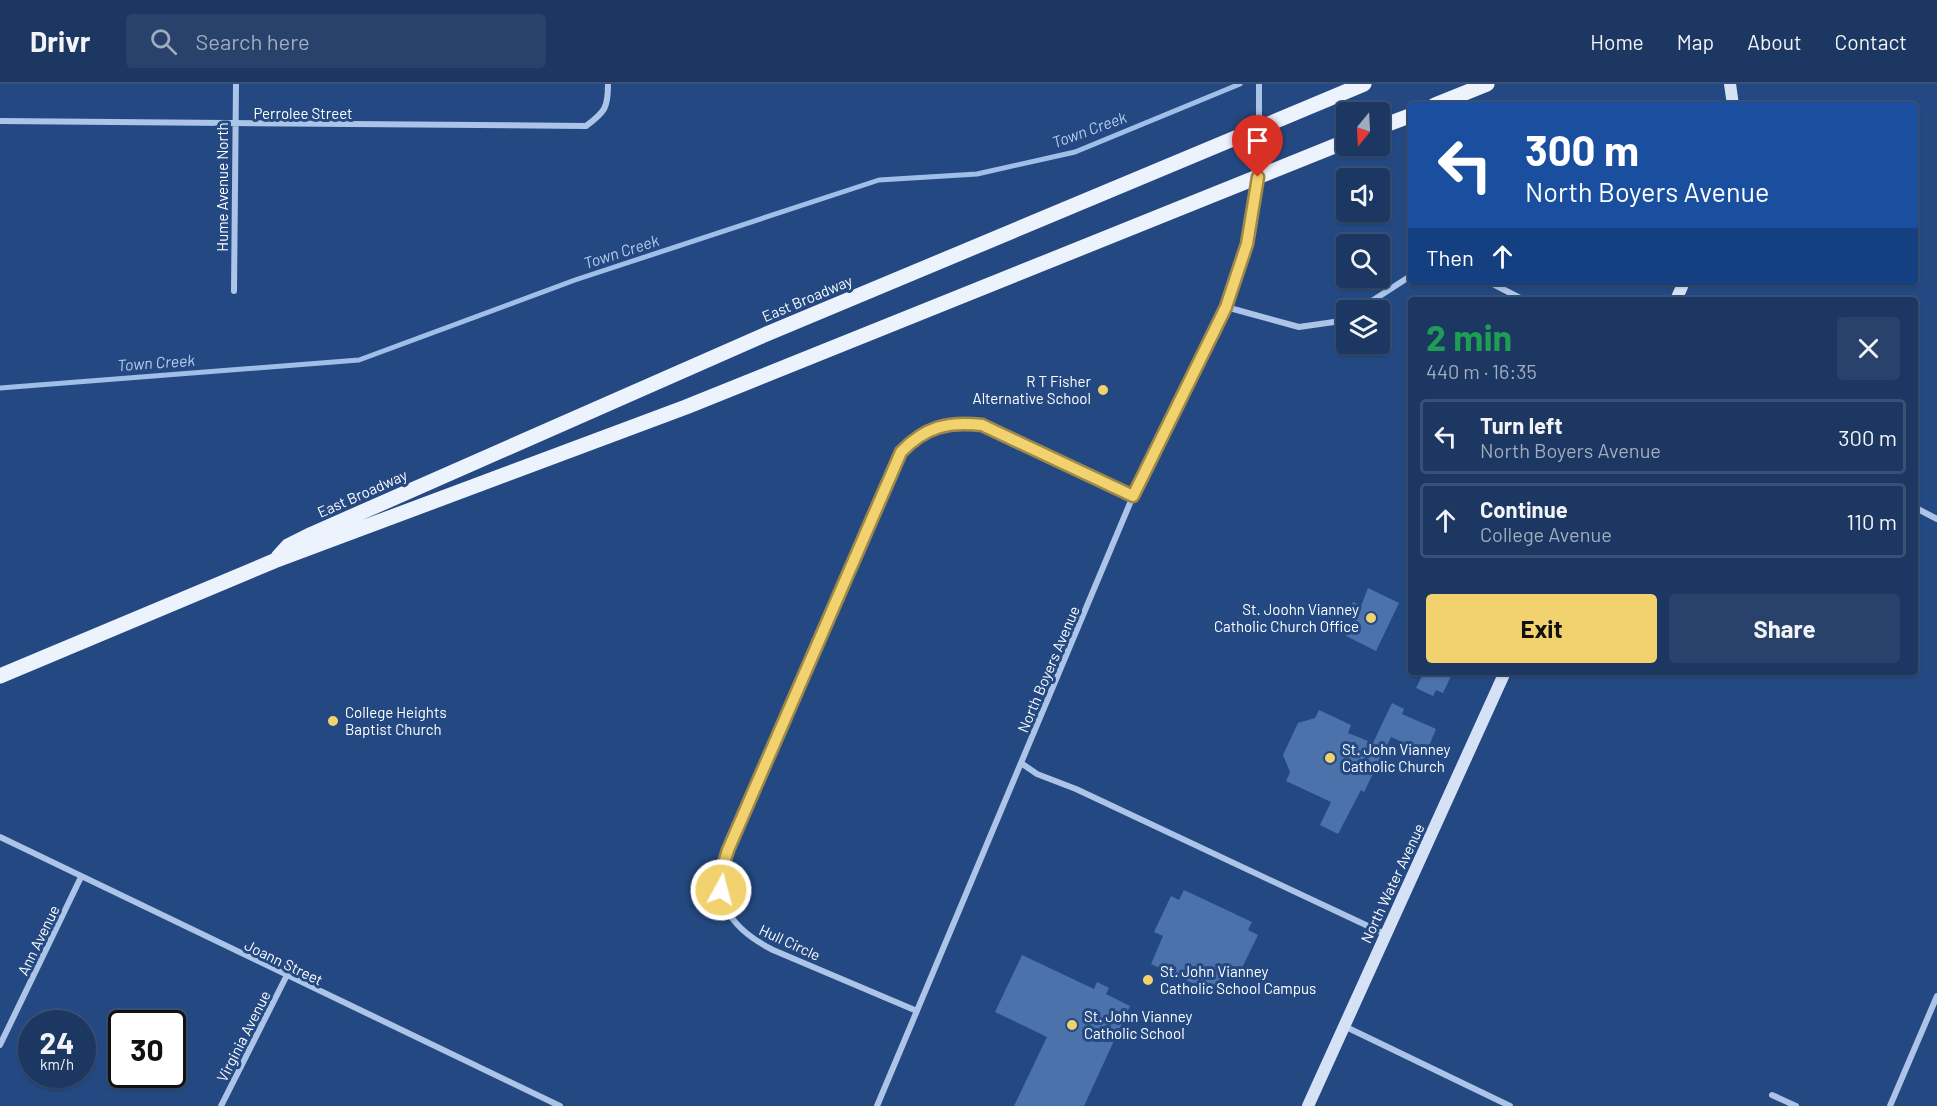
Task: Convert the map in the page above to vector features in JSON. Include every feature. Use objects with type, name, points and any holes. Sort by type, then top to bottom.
[{"type":"main road","name":"East Broadway","points":[[0,676],[274,561],[315,540],[762,336],[1364,84]]},
{"type":"main road","points":[[1442,102],[1487,84]]},
{"type":"main road","points":[[1730,84],[1733,102]]},
{"type":"main road","points":[[1390,124],[1408,117]]},
{"type":"main road","name":"East Broadway","points":[[315,540],[686,406],[1336,145]]},
{"type":"main road","name":"North Water Avenue","points":[[1308,1106],[1504,675]]},
{"type":"street","name":"Hume Avenue North","points":[[234,291],[236,84]]},
{"type":"street","name":"Perrolee Street","points":[[0,121],[586,126],[602,114],[608,102],[608,84]]},
{"type":"street","name":"North Boyers Avenue","points":[[877,1106],[1133,496],[1226,307],[1247,244],[1258,177],[1259,84]]},
{"type":"street","points":[[1373,300],[1408,278]]},
{"type":"street","points":[[1496,285],[1518,297]]},
{"type":"street","points":[[1226,307],[1299,327],[1336,322]]},
{"type":"street","name":"Hull Circle","points":[[917,1011],[773,950],[753,940],[737,927],[725,909],[721,890],[722,870],[728,850],[891,473],[901,452],[917,436],[942,426],[963,423],[982,425],[1133,496]]},
{"type":"street","points":[[1918,509],[1937,519]]},
{"type":"street","points":[[1021,763],[1037,774],[1076,789],[1385,934]]},
{"type":"street","name":"Joann Street","points":[[0,837],[560,1106]]},
{"type":"street","name":"Ann Avenue","points":[[0,1045],[81,877]]},
{"type":"street","name":"Virginia Avenue","points":[[221,1106],[286,976]]},
{"type":"street","points":[[1890,1106],[1937,996]]},
{"type":"street","points":[[1344,1026],[1510,1106]]},
{"type":"street","points":[[1772,1095],[1796,1106]]},
{"type":"building","name":"St. Joohn Vianney Catholic Church Office","points":[[1368,588],[1399,603],[1376,651],[1346,636],[1353,620],[1346,616],[1353,602],[1361,606]]},
{"type":"building","points":[[1422,675],[1452,675],[1443,693],[1436,690],[1433,696],[1416,688]]},
{"type":"building","name":"St. John Vianney Catholic Church","points":[[1392,703],[1404,709],[1402,714],[1436,729],[1426,753],[1391,737],[1364,792],[1361,790],[1338,834],[1320,825],[1331,802],[1286,781],[1290,772],[1283,755],[1298,723],[1315,718],[1319,710],[1351,725],[1348,733],[1373,743]]},
{"type":"building","points":[[1184,890],[1252,922],[1248,930],[1258,935],[1239,974],[1228,969],[1216,994],[1151,964],[1163,936],[1154,932],[1171,896],[1179,900]]},
{"type":"building","name":"St. John Vianney Catholic School","points":[[1022,955],[1094,989],[1097,982],[1109,988],[1106,994],[1130,1006],[1084,1106],[1014,1106],[1047,1037],[995,1012]]},
{"type":"waterway","name":"Town Creek","points":[[0,388],[359,360],[575,280],[879,180],[977,174],[1075,152],[1240,84]]},
{"type":"place","name":"R T Fisher Alternative School","points":[[1103,390]]},
{"type":"place","name":"St. Joohn Vianney Catholic Church Office","points":[[1371,618]]},
{"type":"place","name":"College Heights Baptist Church","points":[[333,721]]},
{"type":"place","name":"St. John Vianney Catholic Church","points":[[1330,758]]},
{"type":"place","name":"St. John Vianney Catholic School Campus","points":[[1148,980]]},
{"type":"place","name":"St. John Vianney Catholic School","points":[[1072,1025]]},
{"type":"route","points":[[721,890],[722,870],[728,850],[901,452],[917,436],[942,426],[963,423],[982,425],[1133,496],[1226,307],[1247,244],[1258,177]]}]
